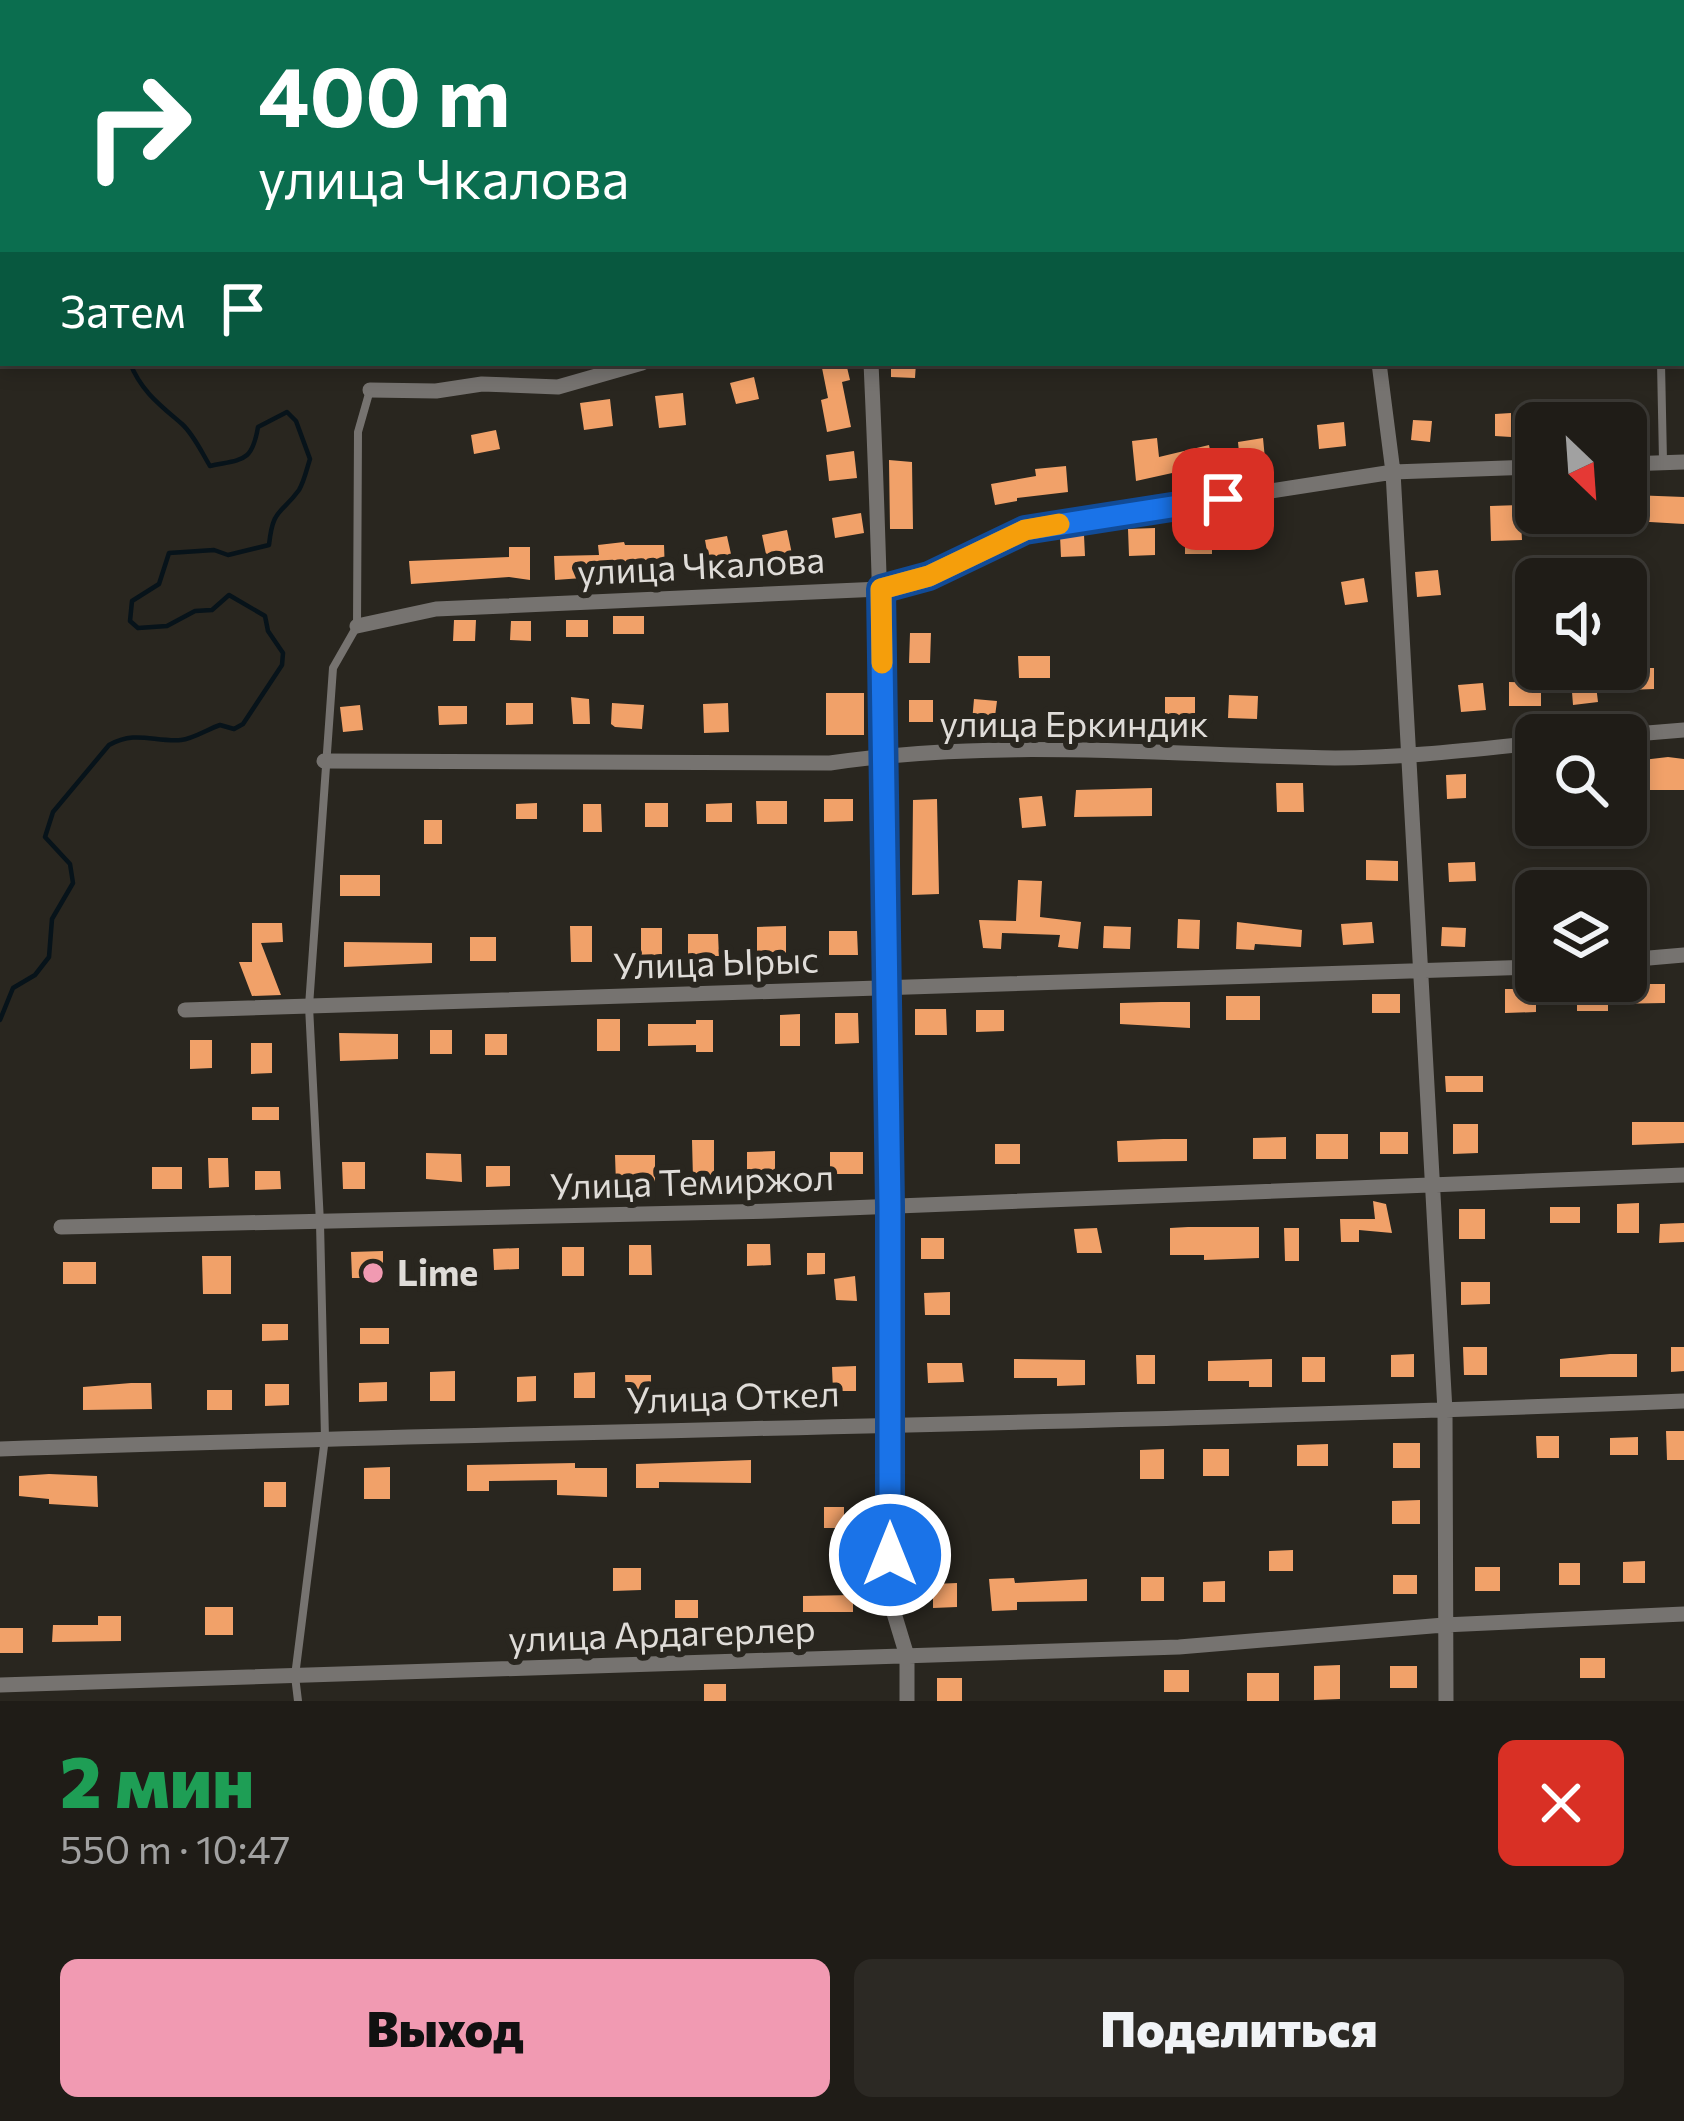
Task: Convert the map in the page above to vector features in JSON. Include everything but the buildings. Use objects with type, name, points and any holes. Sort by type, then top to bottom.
[{"type":"street","points":[[370,390],[436,391],[482,384],[558,387],[632,366]]},
{"type":"street","points":[[871,366],[881,589],[890,1600],[907,1656],[907,1701]]},
{"type":"street","points":[[1379,366],[1393,472],[1445,1411],[1446,1701]]},
{"type":"street","points":[[1647,463],[1684,462]]},
{"type":"street","name":"улица Чкалова","points":[[357,626],[436,609],[881,589],[929,576],[1025,530],[1393,472],[1515,468]]},
{"type":"street","points":[[1647,733],[1684,730]]},
{"type":"street","name":"улица Еркиндик","points":[[324,761],[830,763],[883,755],[1103,748],[1337,758],[1515,745]]},
{"type":"street","points":[[1647,958],[1684,955]]},
{"type":"street","name":"Улица Ырыс","points":[[185,1010],[1515,968]]},
{"type":"street","name":"Улица Темиржол","points":[[61,1228],[890,1206],[1684,1175]]},
{"type":"street","name":"Улица Откел","points":[[0,1449],[1684,1401]]},
{"type":"street","name":"улица Ардагерлер","points":[[0,1685],[1180,1648],[1444,1625],[1684,1614]]},
{"type":"lane","points":[[1661,366],[1663,463]]},
{"type":"lane","points":[[298,1701],[295,1676],[325,1438],[309,1006],[333,668],[357,626],[358,432],[370,390]]},
{"type":"waterway","points":[[0,1020],[13,988],[35,975],[49,957],[52,919],[73,883],[70,864],[45,837],[53,812],[109,745],[136,737],[181,740],[220,725],[234,729],[243,724],[282,665],[283,653],[268,631],[265,616],[229,595],[212,610],[195,611],[167,626],[138,628],[130,621],[132,601],[159,584],[169,553],[214,550],[228,555],[269,545],[276,517],[299,490],[310,459],[296,421],[287,412],[258,427],[249,453],[210,466],[190,433],[145,390],[131,366]]},
{"type":"slow traffic","points":[[882,663],[881,589],[929,576],[1025,530],[1059,524]]},
{"type":"place","name":"Lime","points":[[373,1273]]},
{"type":"route","points":[[890,1555],[881,589],[929,576],[1025,530],[1223,499]]}]
